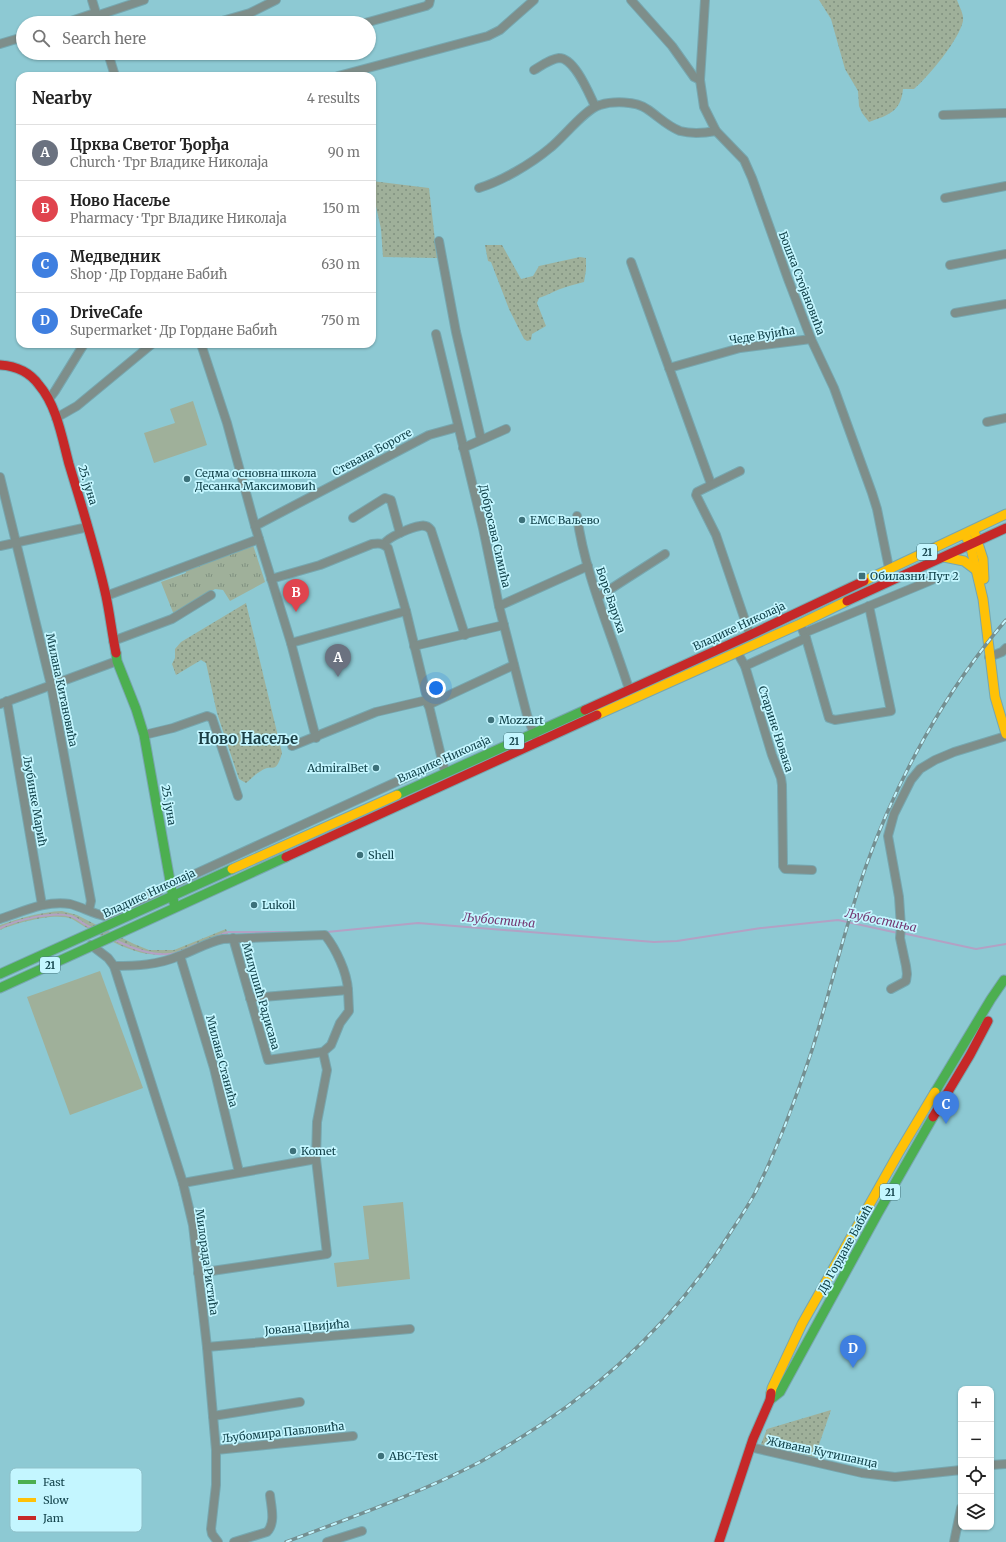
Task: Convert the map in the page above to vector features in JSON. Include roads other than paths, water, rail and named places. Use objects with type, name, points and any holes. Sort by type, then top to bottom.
[{"type":"main road","name":"25. јуна","points":[[0,365],[14,366],[27,373],[39,384],[49,399],[56,418],[88,527],[106,596],[117,661],[136,709],[144,735],[175,907]]},
{"type":"main road","name":"Владике Николаја","points":[[0,974],[750,635],[1006,514]]},
{"type":"main road","name":"Владике Николаја","points":[[0,988],[537,742],[800,624],[1006,528]]},
{"type":"main road","points":[[969,531],[983,559],[983,599]]},
{"type":"main road","points":[[974,543],[976,570],[983,599],[995,697],[1006,735]]},
{"type":"main road","points":[[944,557],[964,561],[976,570]]},
{"type":"main road","name":"Др Гордане Бабић","points":[[770,1400],[780,1392],[943,1097],[967,1061],[997,1003],[1005,977]]},
{"type":"main road","name":"Др Гордане Бабић","points":[[719,1542],[750,1447],[770,1400],[772,1388],[802,1324],[898,1154],[1005,977]]},
{"type":"street","points":[[92,0],[96,16]]},
{"type":"street","points":[[102,16],[144,0]]},
{"type":"street","points":[[240,16],[250,13],[276,0]]},
{"type":"street","points":[[376,20],[426,6],[429,4],[430,0]]},
{"type":"street","points":[[353,72],[488,36],[500,30],[534,0]]},
{"type":"street","points":[[631,0],[672,46],[694,77],[700,80]]},
{"type":"street","name":"Бошка Стојановића","points":[[705,0],[700,80],[704,107],[716,131],[740,155],[746,165],[811,339],[834,388],[877,509],[889,570],[888,582],[890,596]]},
{"type":"street","points":[[0,44],[16,38]]},
{"type":"street","points":[[534,70],[560,58],[572,64],[580,76],[595,106]]},
{"type":"street","points":[[110,60],[114,72]]},
{"type":"street","points":[[479,188],[498,180],[539,156],[550,148],[595,106],[607,104],[630,104],[641,106],[668,125],[681,131],[697,133],[716,131]]},
{"type":"street","points":[[943,115],[1006,113]]},
{"type":"street","points":[[945,198],[1006,186]]},
{"type":"street","points":[[439,241],[456,332],[481,439]]},
{"type":"street","points":[[950,265],[1006,254]]},
{"type":"street","points":[[631,262],[711,484]]},
{"type":"street","points":[[955,313],[1006,304]]},
{"type":"street","name":"Добросава Симића","points":[[436,334],[483,528],[499,606],[514,665],[537,742]]},
{"type":"street","name":"Чеде Вујића","points":[[669,368],[740,348],[811,339]]},
{"type":"street","points":[[49,399],[82,348]]},
{"type":"street","points":[[56,418],[77,406],[147,348]]},
{"type":"street","points":[[202,348],[227,423],[255,526],[291,643],[316,738]]},
{"type":"street","points":[[986,422],[1006,418]]},
{"type":"street","name":"Стевана Бороте","points":[[255,526],[429,435],[458,427]]},
{"type":"street","points":[[463,448],[506,429]]},
{"type":"street","points":[[740,471],[711,484],[697,492],[696,495],[716,535],[750,635]]},
{"type":"street","name":"Милана Китановића","points":[[0,477],[51,685],[91,901],[89,910]]},
{"type":"street","points":[[353,518],[385,498],[391,500],[400,533]]},
{"type":"street","name":"Боре Баруха","points":[[577,516],[580,536],[588,566],[629,690]]},
{"type":"street","points":[[384,544],[388,539],[400,533],[419,526],[429,527],[464,635]]},
{"type":"street","points":[[0,546],[88,527]]},
{"type":"street","points":[[106,596],[259,539]]},
{"type":"street","points":[[272,579],[320,565],[372,544],[384,544],[388,548],[406,611],[445,772]]},
{"type":"street","points":[[598,597],[665,554]]},
{"type":"street","points":[[499,606],[588,566]]},
{"type":"street","points":[[745,666],[890,596],[932,580]]},
{"type":"street","points":[[113,640],[172,619],[211,595]]},
{"type":"street","points":[[800,624],[805,636],[829,718],[835,720],[891,711],[869,606]]},
{"type":"street","points":[[291,643],[406,611]]},
{"type":"street","points":[[414,646],[504,625]]},
{"type":"street","points":[[989,657],[1006,649]]},
{"type":"street","name":"Старине Новака","points":[[736,652],[745,666],[772,755],[781,778],[783,866],[785,868],[812,870]]},
{"type":"street","points":[[3,703],[117,661]]},
{"type":"street","points":[[292,746],[316,738],[376,712],[427,702],[514,665]]},
{"type":"street","name":"Љубинке Марић","points":[[3,703],[42,905]]},
{"type":"street","points":[[144,735],[173,728],[207,716],[212,718],[238,796]]},
{"type":"street","points":[[892,989],[906,981],[907,978],[900,938],[901,927],[899,897],[888,836],[894,814],[911,780],[920,769],[934,760],[954,752],[1006,735]]},
{"type":"street","points":[[171,885],[442,761]]},
{"type":"street","points":[[0,919],[42,905],[62,903],[89,910],[101,916],[110,915],[159,891]]},
{"type":"street","name":"Милорада Ристића","points":[[86,935],[96,944],[114,966],[182,1183],[193,1225],[207,1347],[216,1450],[216,1485],[211,1529],[212,1534],[218,1542]]},
{"type":"street","name":"Милушић Радисава","points":[[114,966],[153,964],[180,956],[214,941],[233,938],[325,935],[333,946],[348,990]]},
{"type":"street","name":"Милушић Радисава","points":[[233,938],[268,1060],[323,1052]]},
{"type":"street","name":"Милана Станића","points":[[180,956],[214,1068],[239,1172]]},
{"type":"street","points":[[198,1273],[327,1254],[316,1159],[317,1122],[327,1070],[323,1052],[331,1045],[340,1022],[349,1011],[348,990],[250,998]]},
{"type":"street","points":[[182,1183],[316,1159]]},
{"type":"street","name":"Јована Цвијића","points":[[207,1347],[410,1329]]},
{"type":"street","points":[[213,1416],[300,1402]]},
{"type":"street","name":"Љубомира Павловића","points":[[216,1450],[353,1436]]},
{"type":"street","name":"Живана Кутишанца","points":[[750,1447],[880,1476],[895,1477],[958,1472]]},
{"type":"street","points":[[994,1465],[1006,1464]]},
{"type":"street","points":[[234,1542],[266,1532],[271,1528],[270,1495]]},
{"type":"street","points":[[954,1542],[958,1523]]},
{"type":"street","points":[[327,1542],[362,1531]]},
{"type":"waterway","name":"Љубостиња","points":[[0,928],[25,919],[45,915],[71,916],[90,927]]},
{"type":"waterway","name":"Љубостиња","points":[[327,932],[418,923],[654,942],[677,941],[761,928],[838,920],[898,933]]},
{"type":"waterway","name":"Љубостиња","points":[[215,937],[228,932],[290,932]]},
{"type":"waterway","name":"Љубостиња","points":[[902,933],[976,949],[1006,944]]},
{"type":"waterway","name":"Љубостиња","points":[[117,941],[138,950],[153,954],[176,953],[197,944]]},
{"type":"railway","points":[[286,1542],[384,1505],[457,1474],[512,1443],[545,1422],[606,1375],[635,1350],[687,1293],[747,1207],[779,1141],[812,1050],[858,889],[878,833],[908,768],[925,737],[963,676],[1006,620]]},
{"type":"place","name":"Седма основна школа Десанка Максимовић","points":[[187,479]]},
{"type":"place","name":"ЕМС Ваљево","points":[[522,520]]},
{"type":"place","name":"Обилазни Пут 2","points":[[862,576]]},
{"type":"place","name":"Ново Насеље","points":[[296,612]]},
{"type":"place","name":"Црква Светог Ђорђа","points":[[338,677]]},
{"type":"place","name":"Mozzart","points":[[491,720]]},
{"type":"place","name":"AdmiralBet","points":[[376,768]]},
{"type":"place","name":"Shell","points":[[360,855]]},
{"type":"place","name":"Lukoil","points":[[254,905]]},
{"type":"place","name":"Медведник","points":[[946,1124]]},
{"type":"place","name":"Komet","points":[[293,1151]]},
{"type":"place","name":"DriveCafe","points":[[853,1368]]},
{"type":"place","name":"ABC-Test","points":[[381,1456]]},
{"type":"district","name":"Ново Насеље","points":[[248,738]]}]
